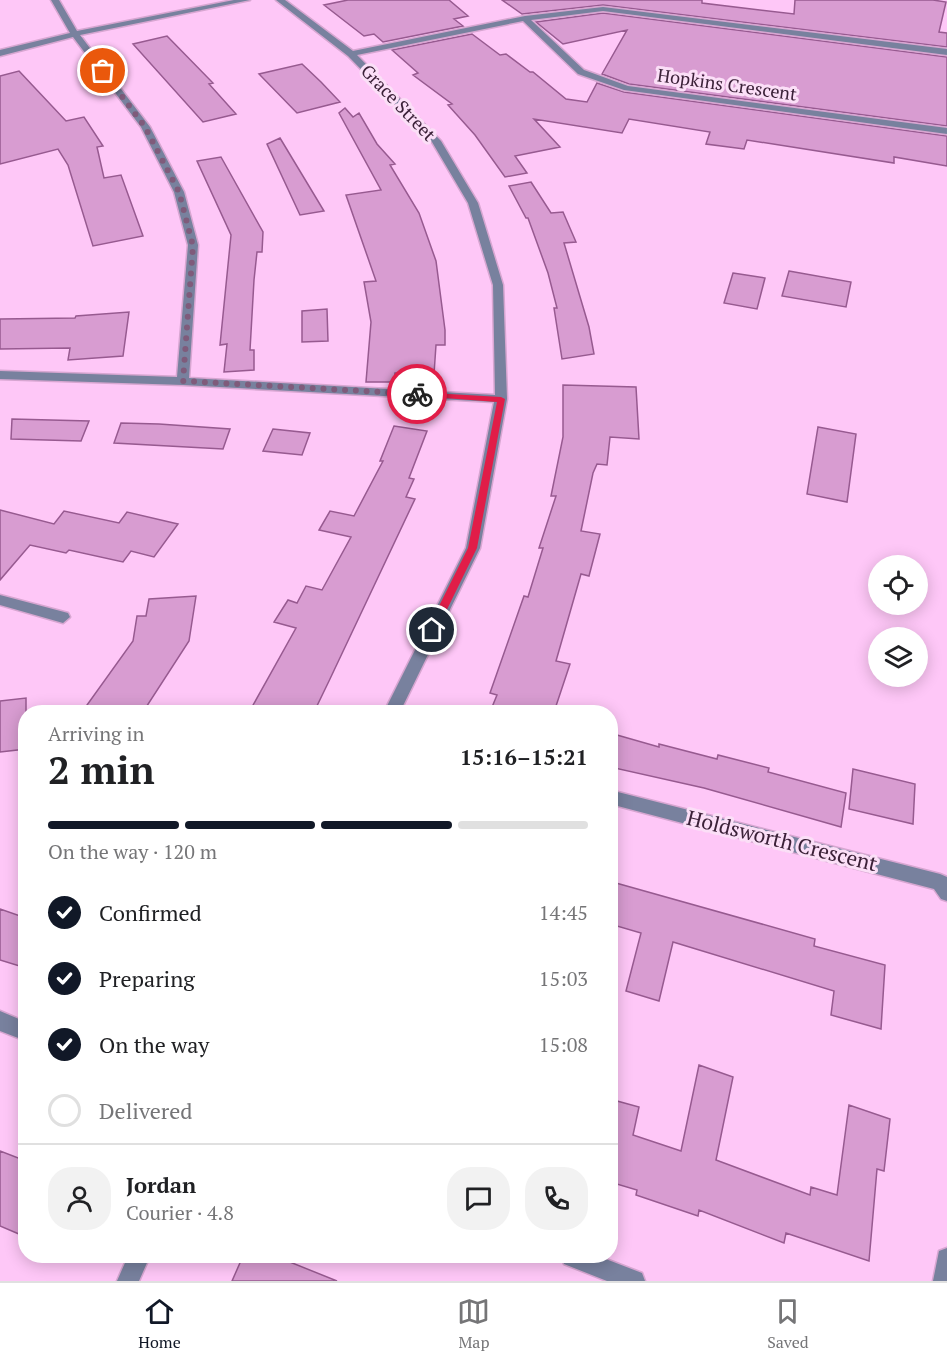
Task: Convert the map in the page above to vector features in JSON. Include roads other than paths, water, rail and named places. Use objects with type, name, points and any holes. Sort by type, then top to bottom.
[{"type":"street","points":[[55,0],[75,34],[145,127],[179,192],[193,246],[183,381]]},
{"type":"street","points":[[0,53],[75,34],[246,0]]},
{"type":"street","name":"Grace Street","points":[[280,0],[351,54],[436,141],[473,203],[498,285],[501,399],[473,548],[395,705]]},
{"type":"street","points":[[351,54],[525,18],[603,9],[947,52]]},
{"type":"street","name":"Hopkins Crescent","points":[[525,18],[581,72],[627,88],[947,131]]},
{"type":"street","points":[[0,375],[183,381],[501,399]]},
{"type":"street","points":[[0,600],[63,617]]},
{"type":"street","name":"Holdsworth Crescent","points":[[618,799],[940,882],[947,893]]},
{"type":"street","points":[[0,1021],[18,1029]]},
{"type":"street","points":[[944,1281],[947,1259]]},
{"type":"street","points":[[128,1281],[136,1263]]},
{"type":"street","points":[[589,1263],[634,1281]]}]
